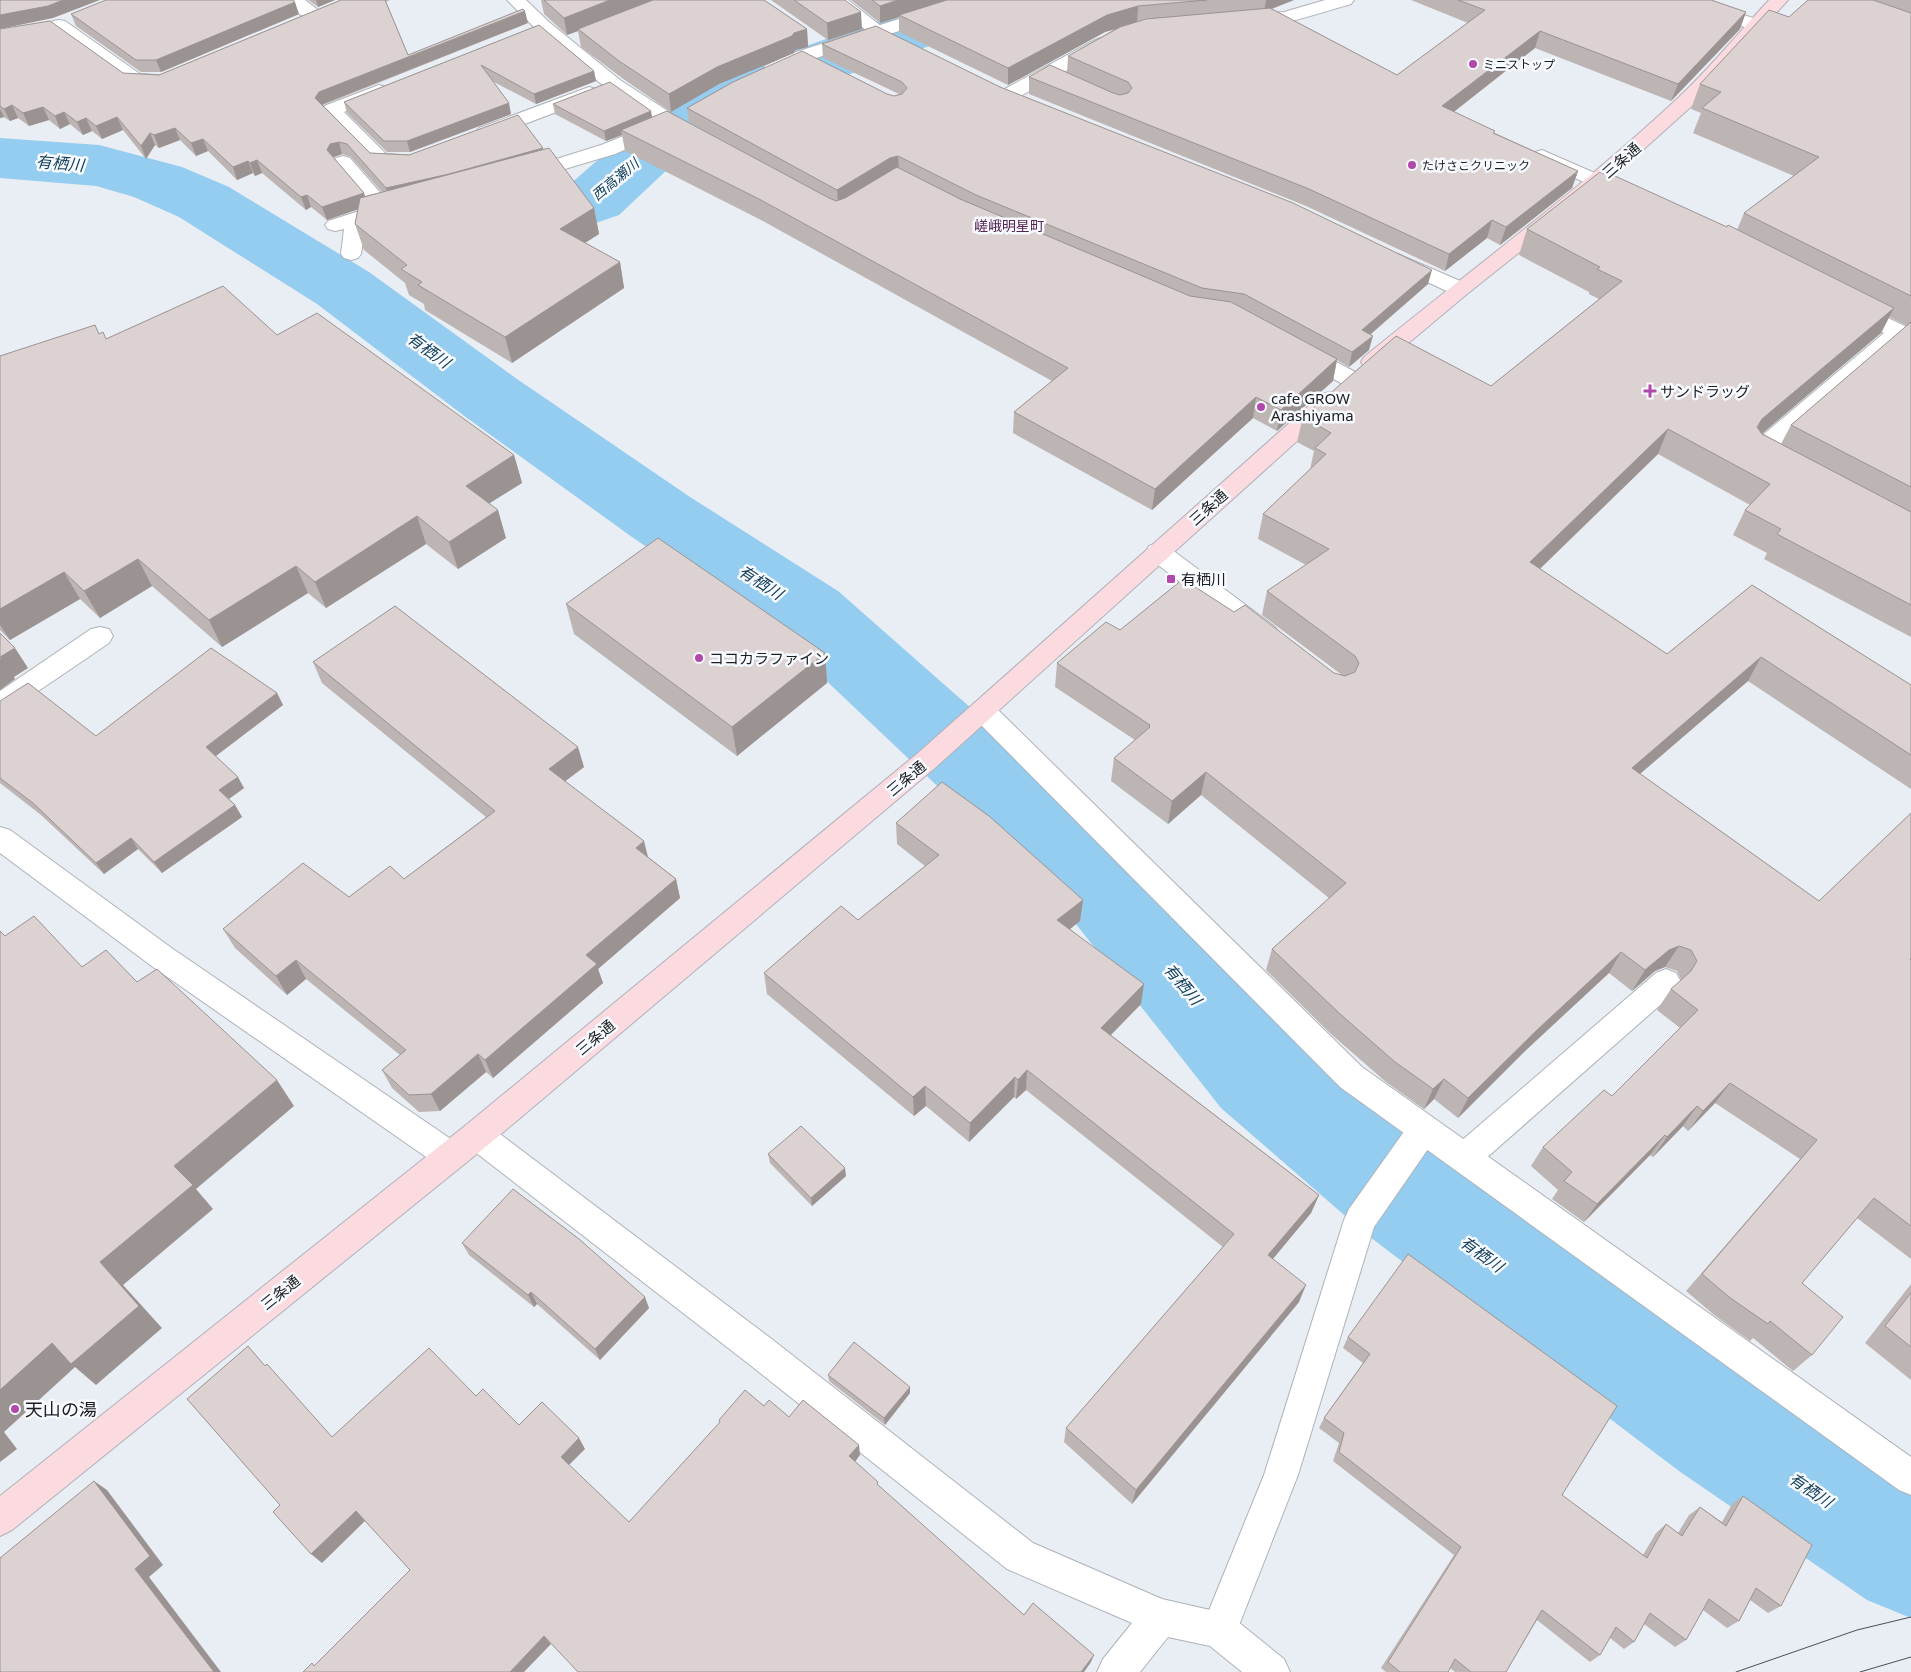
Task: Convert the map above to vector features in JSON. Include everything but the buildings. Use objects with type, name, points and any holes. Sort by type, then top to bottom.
[{"type":"main road","name":"三条通","points":[[0,1518],[477,1135],[927,760],[1351,379],[1460,289],[1598,180],[1688,100],[1779,0]]},
{"type":"street","points":[[293,0],[324,13],[299,23]]},
{"type":"street","points":[[503,181],[595,155],[629,142],[687,128],[613,84],[575,41],[543,26],[516,0]]},
{"type":"street","points":[[836,0],[897,42]]},
{"type":"street","points":[[752,79],[815,52],[878,30],[976,0]]},
{"type":"street","points":[[1228,22],[1285,17],[1345,0]]},
{"type":"street","points":[[1675,0],[1757,26]]},
{"type":"street","points":[[78,18],[51,27],[136,80],[164,80],[182,72]]},
{"type":"street","points":[[525,33],[543,26]]},
{"type":"street","points":[[1008,95],[1112,38],[1120,36]]},
{"type":"street","points":[[1048,73],[1066,81]]},
{"type":"street","points":[[396,84],[331,110],[381,160],[412,160],[421,157]]},
{"type":"street","points":[[467,140],[613,84]]},
{"type":"street","points":[[1526,149],[1598,180],[1642,202]]},
{"type":"street","points":[[343,162],[384,208]]},
{"type":"street","points":[[335,225],[384,208],[411,203]]},
{"type":"street","points":[[351,254],[356,218]]},
{"type":"street","points":[[1379,250],[1460,289]]},
{"type":"street","points":[[1793,469],[1759,452],[1905,335],[1837,300]]},
{"type":"street","points":[[1284,342],[1351,379]]},
{"type":"street","points":[[1158,552],[1283,647]]},
{"type":"street","points":[[0,704],[100,636]]},
{"type":"street","points":[[979,715],[1306,1034],[1418,1136],[1464,1158],[1911,1478]]},
{"type":"street","points":[[0,838],[163,958],[450,1156]]},
{"type":"street","points":[[1464,1158],[1666,982]]},
{"type":"street","points":[[477,1135],[757,1349],[1020,1556],[1161,1617],[1219,1630],[1271,1672]]},
{"type":"street","points":[[1219,1630],[1281,1475],[1360,1220],[1418,1136]]},
{"type":"street","points":[[1116,1672],[1161,1617]]},
{"type":"waterway","name":"西高瀬川","points":[[464,245],[594,200],[646,153],[697,120],[779,77],[1000,0]]},
{"type":"waterway","name":"有栖川","points":[[0,158],[99,166],[158,182],[204,202],[343,288],[490,397],[661,517],[808,613],[1040,825],[1106,891],[1258,1075],[1405,1198],[1721,1429],[1911,1556]]},
{"type":"tram line","points":[[1736,1672],[1857,1630],[1911,1617]]},
{"type":"tram line","points":[[1860,1672],[1911,1657]]},
{"type":"place","name":"ミニストップ","points":[[1473,64]]},
{"type":"place","name":"たけさこクリニック","points":[[1412,165]]},
{"type":"place","name":"サンドラッグ","points":[[1650,391]]},
{"type":"place","name":"cafe GROW Arashiyama","points":[[1261,407]]},
{"type":"place","name":"有栖川","points":[[1171,579]]},
{"type":"place","name":"ココカラファイン","points":[[699,658]]},
{"type":"place","name":"天山の湯","points":[[15,1409]]},
{"type":"district","name":"嵯峨明星町","points":[[1009,225]]}]
